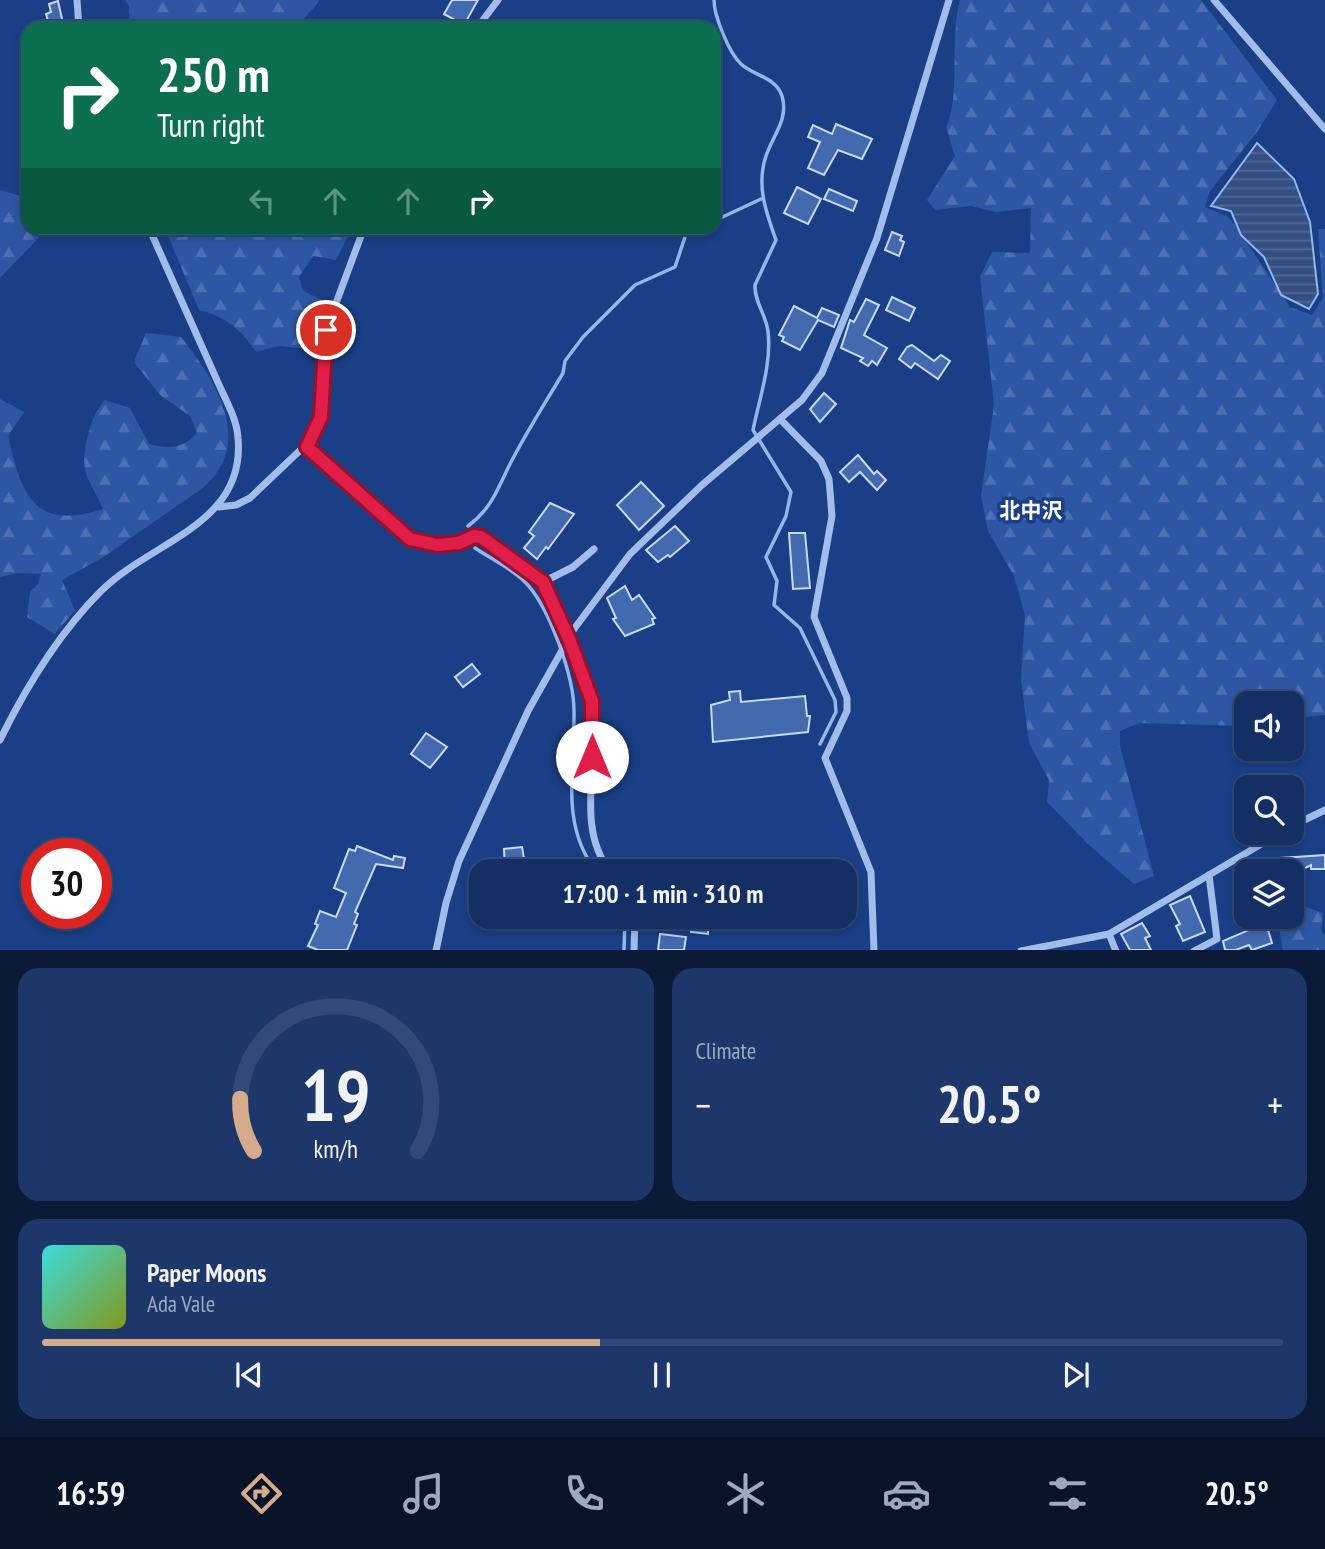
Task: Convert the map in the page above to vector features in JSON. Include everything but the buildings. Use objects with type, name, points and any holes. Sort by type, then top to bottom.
[{"type":"street","points":[[77,0],[78,21]]},
{"type":"street","points":[[482,21],[498,0]]},
{"type":"street","points":[[436,950],[459,861],[528,711],[569,639],[616,569],[630,554],[702,485],[802,400],[822,373],[864,274],[949,0]]},
{"type":"street","points":[[1214,0],[1325,130]]},
{"type":"street","points":[[0,740],[22,695],[103,590],[219,507],[232,484],[237,466],[236,424],[152,235]]},
{"type":"street","points":[[219,507],[236,505],[250,498],[307,447],[321,417],[326,330],[361,235]]},
{"type":"street","points":[[780,419],[821,461],[829,479],[832,516],[814,617],[847,698],[846,711],[825,758],[871,872],[874,950]]},
{"type":"street","points":[[307,447],[410,539],[437,545],[459,543],[474,536],[481,537],[543,582],[569,639],[592,701],[592,824],[602,859]]},
{"type":"street","points":[[543,582],[573,568],[594,549]]},
{"type":"street","points":[[1304,820],[1325,810]]},
{"type":"street","points":[[1021,950],[1109,934],[1260,845]]},
{"type":"street","points":[[1194,950],[1217,939],[1209,875]]},
{"type":"street","points":[[634,950],[635,929]]},
{"type":"street","points":[[1109,934],[1116,950]]},
{"type":"green space","points":[[125,0],[320,0],[302,21],[130,21],[129,6]]},
{"type":"green space","points":[[960,0],[1201,0],[1277,100],[1257,132],[1210,191],[1205,207],[1228,217],[1235,225],[1290,307],[1312,315],[1323,298],[1318,229],[1325,229],[1325,715],[1304,717],[1304,691],[1234,691],[1234,726],[1139,723],[1120,731],[1120,746],[1154,876],[1134,884],[1088,844],[1047,802],[1049,780],[1029,743],[1021,680],[1025,615],[1014,576],[988,531],[981,496],[994,405],[980,277],[992,252],[1030,253],[1031,208],[996,212],[971,206],[935,210],[927,200],[955,156],[946,127],[953,100]]},
{"type":"green space","points":[[0,190],[21,196],[21,235],[41,235],[0,278]]},
{"type":"green space","points":[[168,235],[348,235],[336,260],[313,256],[299,277],[303,291],[322,300],[313,322],[308,349],[279,346],[256,352],[232,325],[199,310]]},
{"type":"green space","points":[[146,333],[181,337],[194,354],[217,391],[224,411],[228,431],[227,450],[219,469],[204,487],[102,558],[62,580],[75,610],[55,634],[27,617],[30,592],[38,584],[41,574],[18,573],[0,577],[0,399],[24,412],[8,436],[19,476],[35,503],[46,511],[61,515],[80,515],[103,509],[86,475],[84,459],[91,425],[105,400],[130,408],[149,444],[163,447],[181,445],[197,433],[190,416],[160,395],[134,362]]},
{"type":"green space","points":[[1304,906],[1323,913],[1321,931],[1325,935],[1325,950],[1283,950],[1279,929],[1304,929]]},
{"type":"shaded area","points":[[1257,143],[1294,179],[1310,222],[1318,294],[1309,309],[1281,295],[1264,257],[1241,235],[1231,211],[1211,206]]},
{"type":"waterway","points":[[714,0],[718,21]]},
{"type":"waterway","points":[[721,29],[736,59],[775,85],[784,104],[782,120],[763,167],[762,188],[776,240],[755,285],[756,297],[767,326],[769,344],[767,369],[753,430],[791,492],[786,516],[766,557],[777,581],[774,605],[800,628],[835,700],[836,712],[820,744]]},
{"type":"waterway","points":[[721,218],[761,199]]},
{"type":"waterway","points":[[468,526],[492,500],[563,373],[565,361],[583,337],[635,285],[675,267],[686,235]]},
{"type":"waterway","points":[[475,548],[507,568],[533,592],[551,624],[565,661],[574,711],[573,815],[588,859]]},
{"type":"waterway","points":[[624,950],[625,929]]},
{"type":"district","name":"北中沢","points":[[1031,511]]},
{"type":"route","points":[[326,330],[321,417],[318,429],[307,447],[410,539],[437,545],[459,543],[474,536],[481,537],[543,582],[569,639],[592,701],[592,757]]}]
